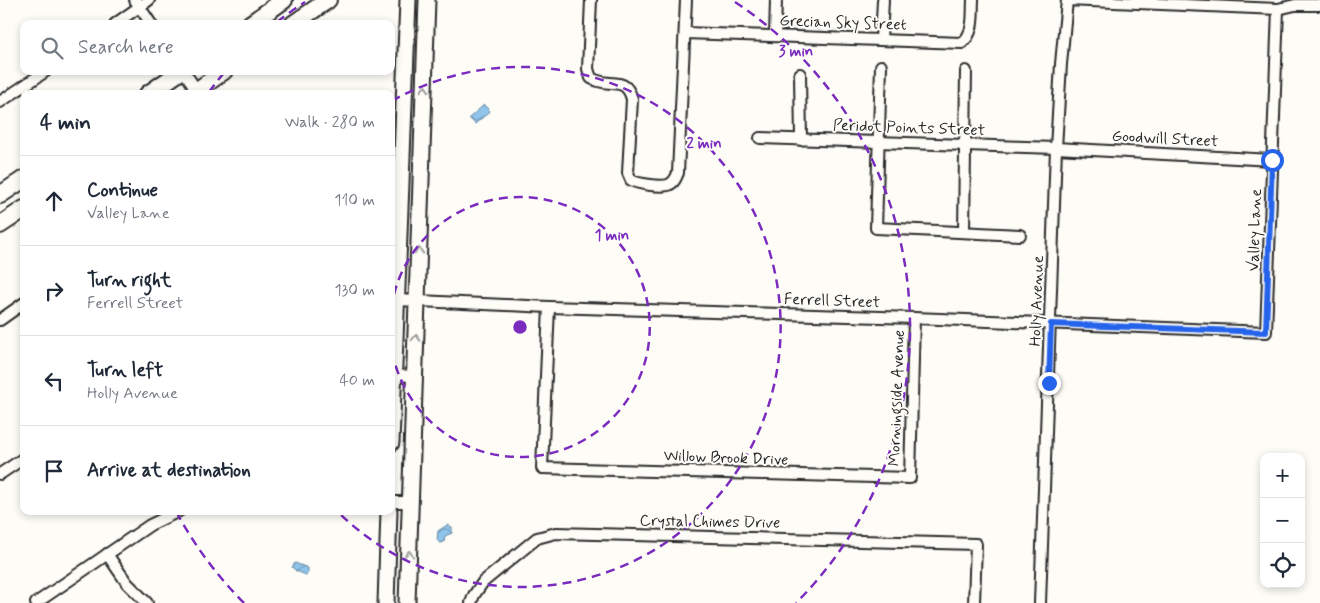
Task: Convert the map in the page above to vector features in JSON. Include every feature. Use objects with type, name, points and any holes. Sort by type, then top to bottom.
[{"type":"main road","points":[[256,20],[284,0]]},
{"type":"main road","points":[[299,20],[328,0]]},
{"type":"main road","points":[[395,330],[408,0]]},
{"type":"main road","points":[[407,603],[427,0]]},
{"type":"main road","points":[[154,90],[176,75]]},
{"type":"main road","points":[[200,90],[219,75]]},
{"type":"main road","points":[[0,195],[20,182]]},
{"type":"main road","points":[[0,225],[20,212]]},
{"type":"main road","points":[[386,603],[389,515]]},
{"type":"street","points":[[119,20],[137,3],[150,0]]},
{"type":"street","points":[[591,0],[588,68],[591,78],[599,83],[621,84],[629,89],[632,99],[628,172],[631,180],[638,184],[667,185],[674,180],[678,172],[686,0]]},
{"type":"street","points":[[775,36],[776,0]]},
{"type":"street","points":[[881,40],[883,0]]},
{"type":"street","name":"Grecian Sky Street","points":[[685,33],[962,43],[968,38],[972,30],[973,0]]},
{"type":"street","points":[[1067,0],[1278,9],[1295,4],[1320,5]]},
{"type":"street","name":"Holly Avenue","points":[[1040,603],[1056,148],[1067,0]]},
{"type":"street","points":[[137,3],[148,20]]},
{"type":"street","name":"Valley Lane","points":[[1266,332],[1278,9]]},
{"type":"street","points":[[882,66],[876,228],[1020,235]]},
{"type":"street","points":[[964,232],[966,71]]},
{"type":"street","points":[[800,74],[801,140]]},
{"type":"street","points":[[0,102],[40,75]]},
{"type":"street","points":[[185,75],[194,90]]},
{"type":"street","name":"Peridot Points Street","points":[[760,138],[1056,148]]},
{"type":"street","name":"Goodwill Street","points":[[1056,148],[1272,160]]},
{"type":"street","name":"Ferrell Street","points":[[397,300],[1266,332]]},
{"type":"street","points":[[0,320],[20,306]]},
{"type":"street","name":"Willow Brook Drive","points":[[549,307],[542,468],[910,478]]},
{"type":"street","name":"Morningside Avenue","points":[[910,478],[914,318]]},
{"type":"street","points":[[395,376],[414,376]]},
{"type":"street","points":[[0,474],[20,461]]},
{"type":"street","points":[[395,502],[410,502]]},
{"type":"street","points":[[36,603],[150,525],[171,515]]},
{"type":"street","name":"Crystal Chimes Drive","points":[[471,603],[483,582],[537,538],[556,533],[976,544],[974,603]]},
{"type":"street","points":[[107,554],[127,583],[147,603]]},
{"type":"water","points":[[484,105],[490,111],[475,124],[469,118]]},
{"type":"water","points":[[447,525],[452,527],[452,533],[445,536],[444,542],[440,543],[437,540],[438,531]]},
{"type":"water","points":[[295,563],[308,568],[308,573],[306,575],[296,571],[292,567]]},
{"type":"route","points":[[1049,383],[1051,324],[1266,332],[1272,160]]}]
